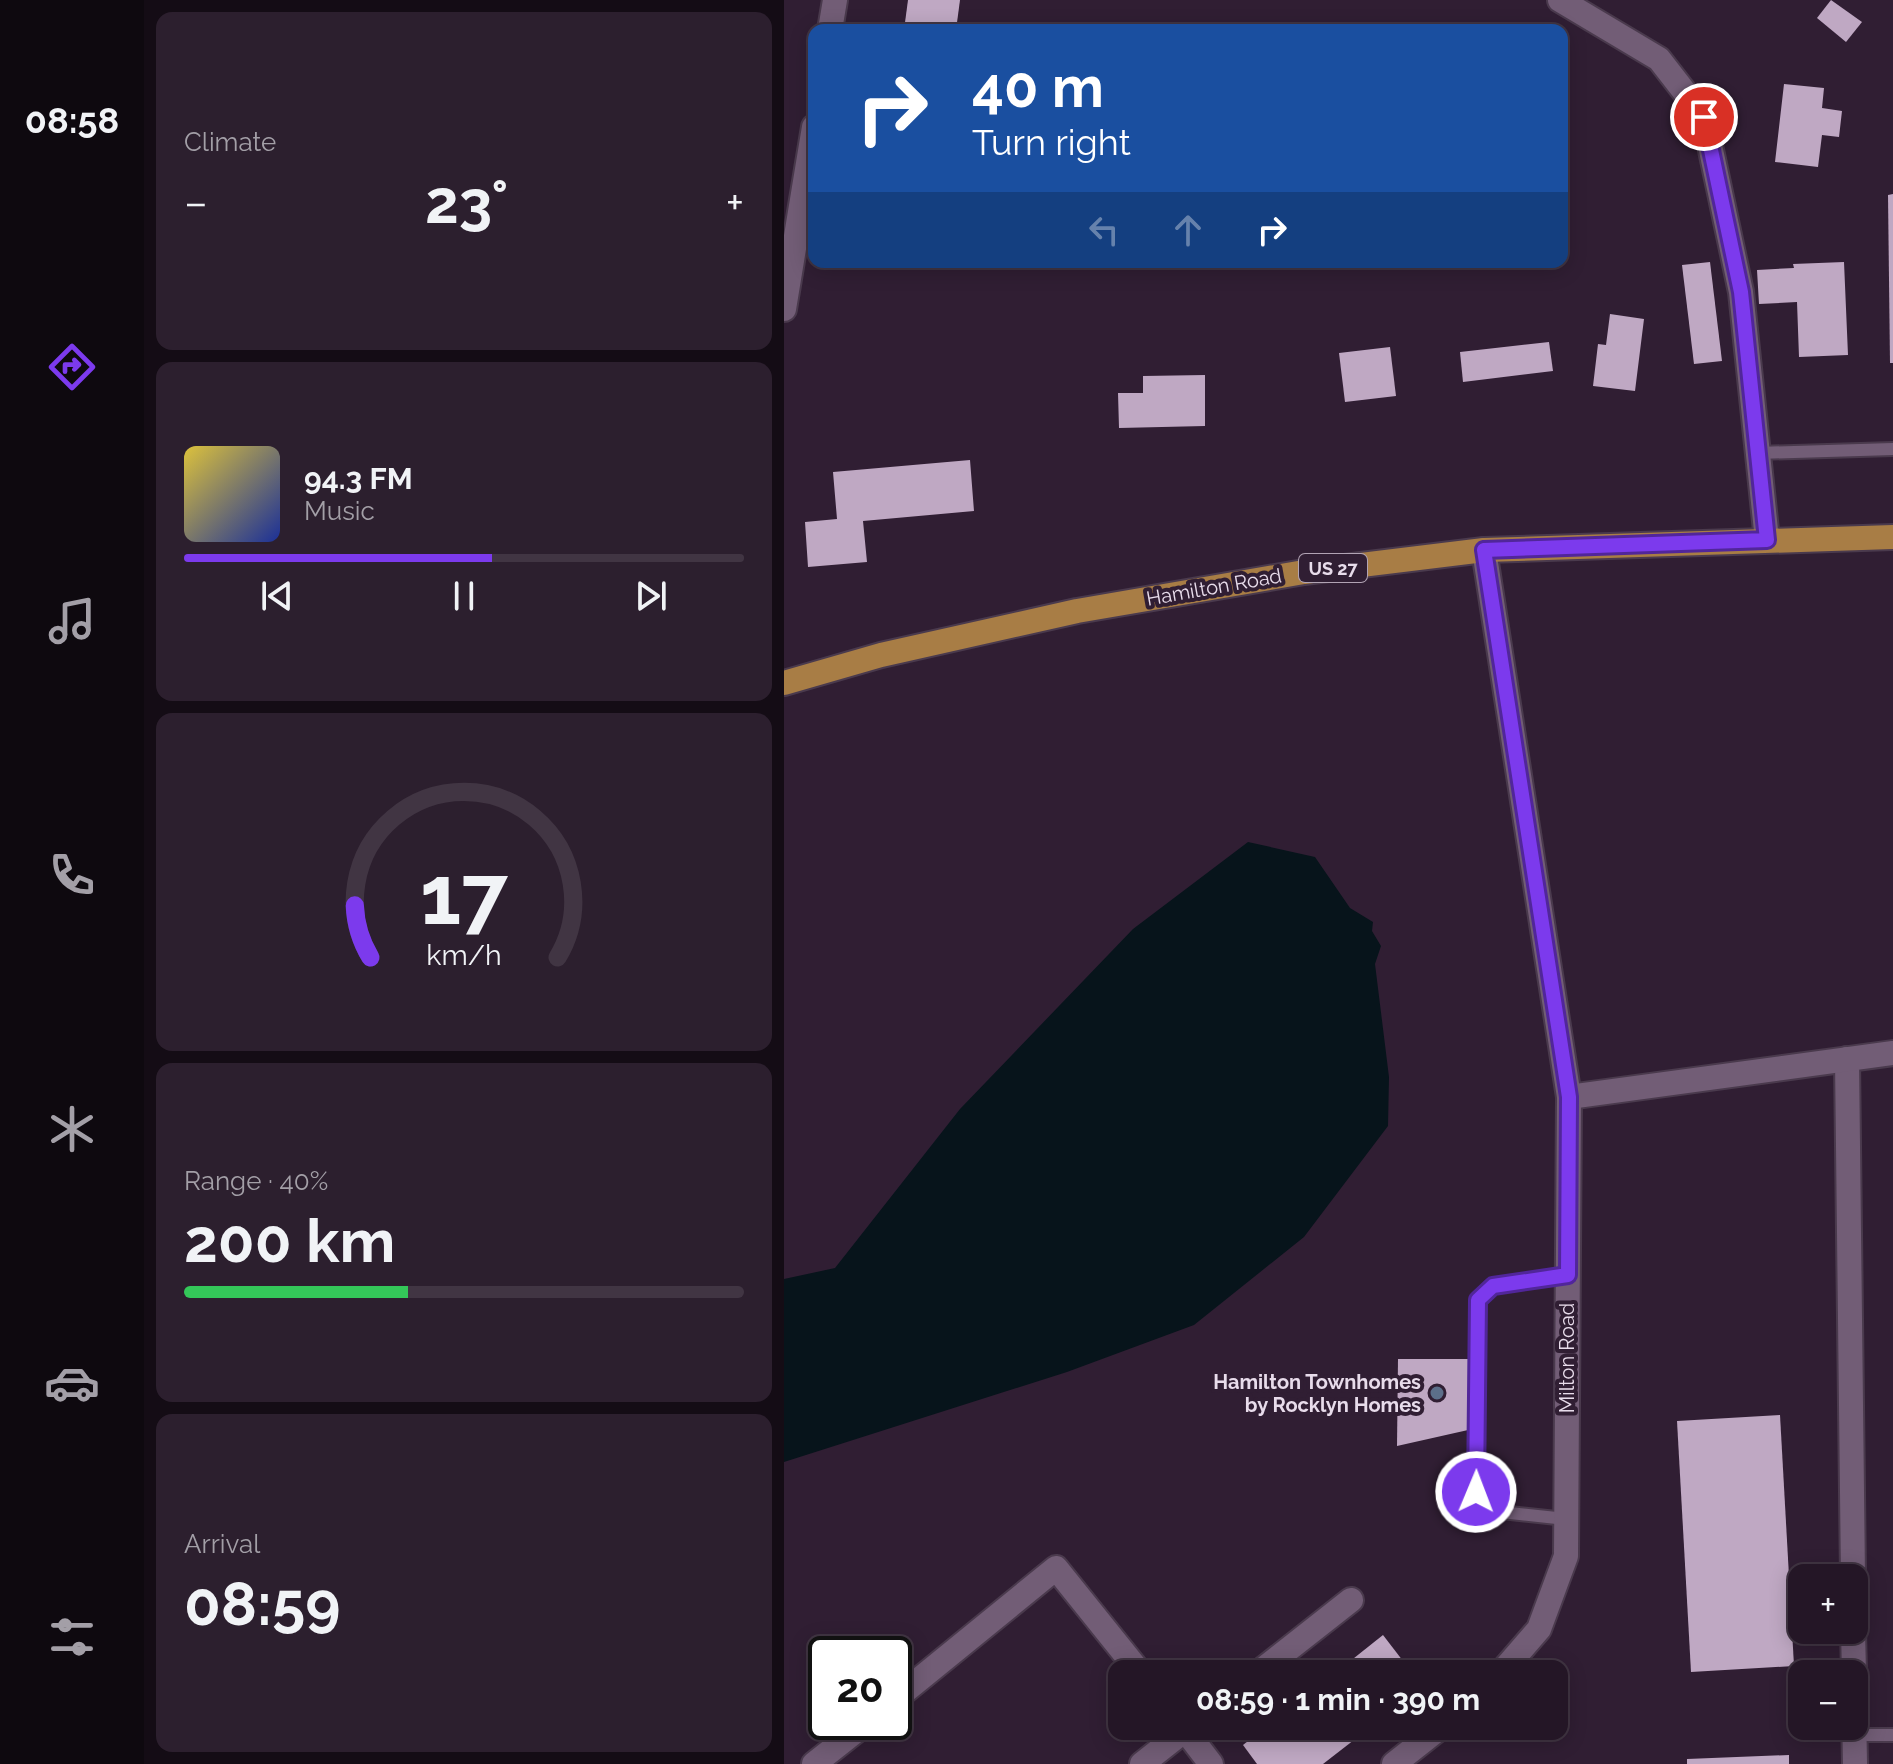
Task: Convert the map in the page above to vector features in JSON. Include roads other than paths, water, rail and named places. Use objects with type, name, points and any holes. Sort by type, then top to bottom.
[{"type":"highway","name":"Hamilton Road","points":[[784,683],[881,655],[1077,611],[1304,572],[1484,550],[1893,537]]},
{"type":"street","points":[[831,24],[835,0]]},
{"type":"street","points":[[1560,0],[1659,59],[1704,117],[1741,292],[1767,540]]},
{"type":"street","points":[[784,309],[808,163]]},
{"type":"street","name":"Milton Road","points":[[1484,550],[1569,1097],[1566,1556],[1539,1629],[1512,1660]]},
{"type":"street","points":[[1569,1097],[1893,1053]]},
{"type":"street","points":[[1847,1059],[1853,1564]]},
{"type":"street","points":[[912,1685],[1056,1568],[1130,1660]]},
{"type":"street","points":[[1275,1660],[1351,1600]]},
{"type":"street","points":[[824,1761],[847,1740]]},
{"type":"street","points":[[1142,1764],[1171,1740]]},
{"type":"street","points":[[1195,1740],[1211,1764]]},
{"type":"street","points":[[1394,1764],[1424,1740]]},
{"type":"street","points":[[1854,1740],[1855,1764]]},
{"type":"lane","points":[[1758,453],[1893,449]]},
{"type":"lane","points":[[1566,1519],[1492,1511],[1476,1492],[1476,1479],[1478,1300],[1493,1286],[1568,1275]]},
{"type":"lane","points":[[1868,1727],[1893,1735]]},
{"type":"place","name":"Hamilton Townhomes by Rocklyn Homes","points":[[1437,1393]]}]
